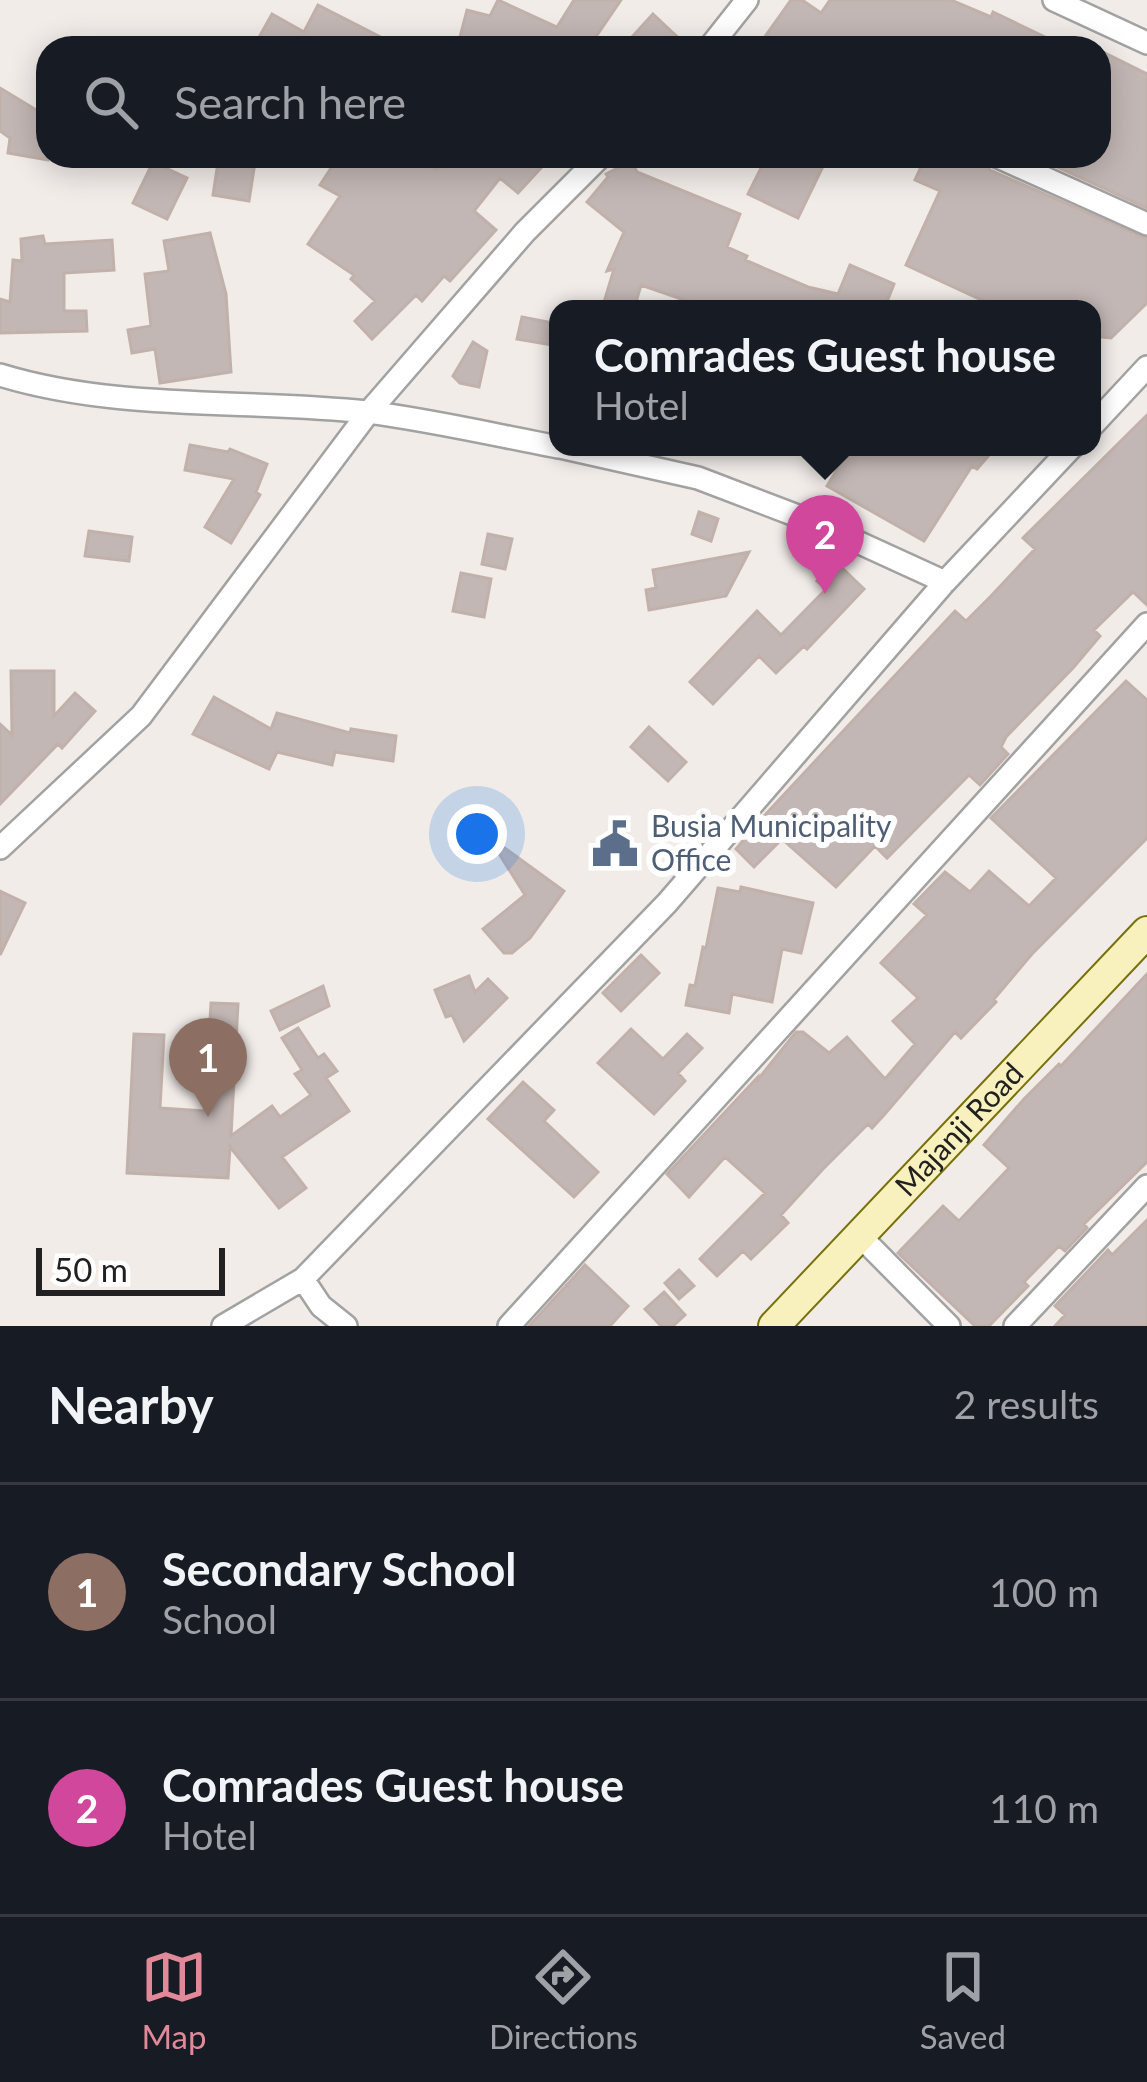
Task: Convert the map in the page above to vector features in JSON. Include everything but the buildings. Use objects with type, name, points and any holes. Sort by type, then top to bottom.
[{"type":"main road","name":"Majanji Road","points":[[775,1326],[1147,932]]},
{"type":"street","points":[[719,36],[747,0]]},
{"type":"street","points":[[1054,0],[1147,43]]},
{"type":"street","points":[[0,848],[141,716],[368,412],[525,232],[589,168]]},
{"type":"street","points":[[1023,168],[1147,224]]},
{"type":"street","points":[[1101,417],[1147,368]]},
{"type":"street","points":[[0,375],[84,393],[368,412],[549,445]]},
{"type":"street","points":[[599,456],[698,478],[817,523],[945,582]]},
{"type":"street","points":[[224,1326],[303,1279],[667,904],[945,582],[1064,456]]},
{"type":"street","points":[[509,1326],[1147,624]]},
{"type":"street","points":[[1015,1326],[1147,1186]]},
{"type":"street","points":[[860,1236],[950,1326]]},
{"type":"street","points":[[303,1279],[321,1306],[346,1326]]},
{"type":"place","name":"Comrades Guest house","points":[[825,594]]},
{"type":"place","name":"Busia Municipality Office","points":[[615,844]]},
{"type":"place","name":"Secondary School","points":[[208,1117]]}]
